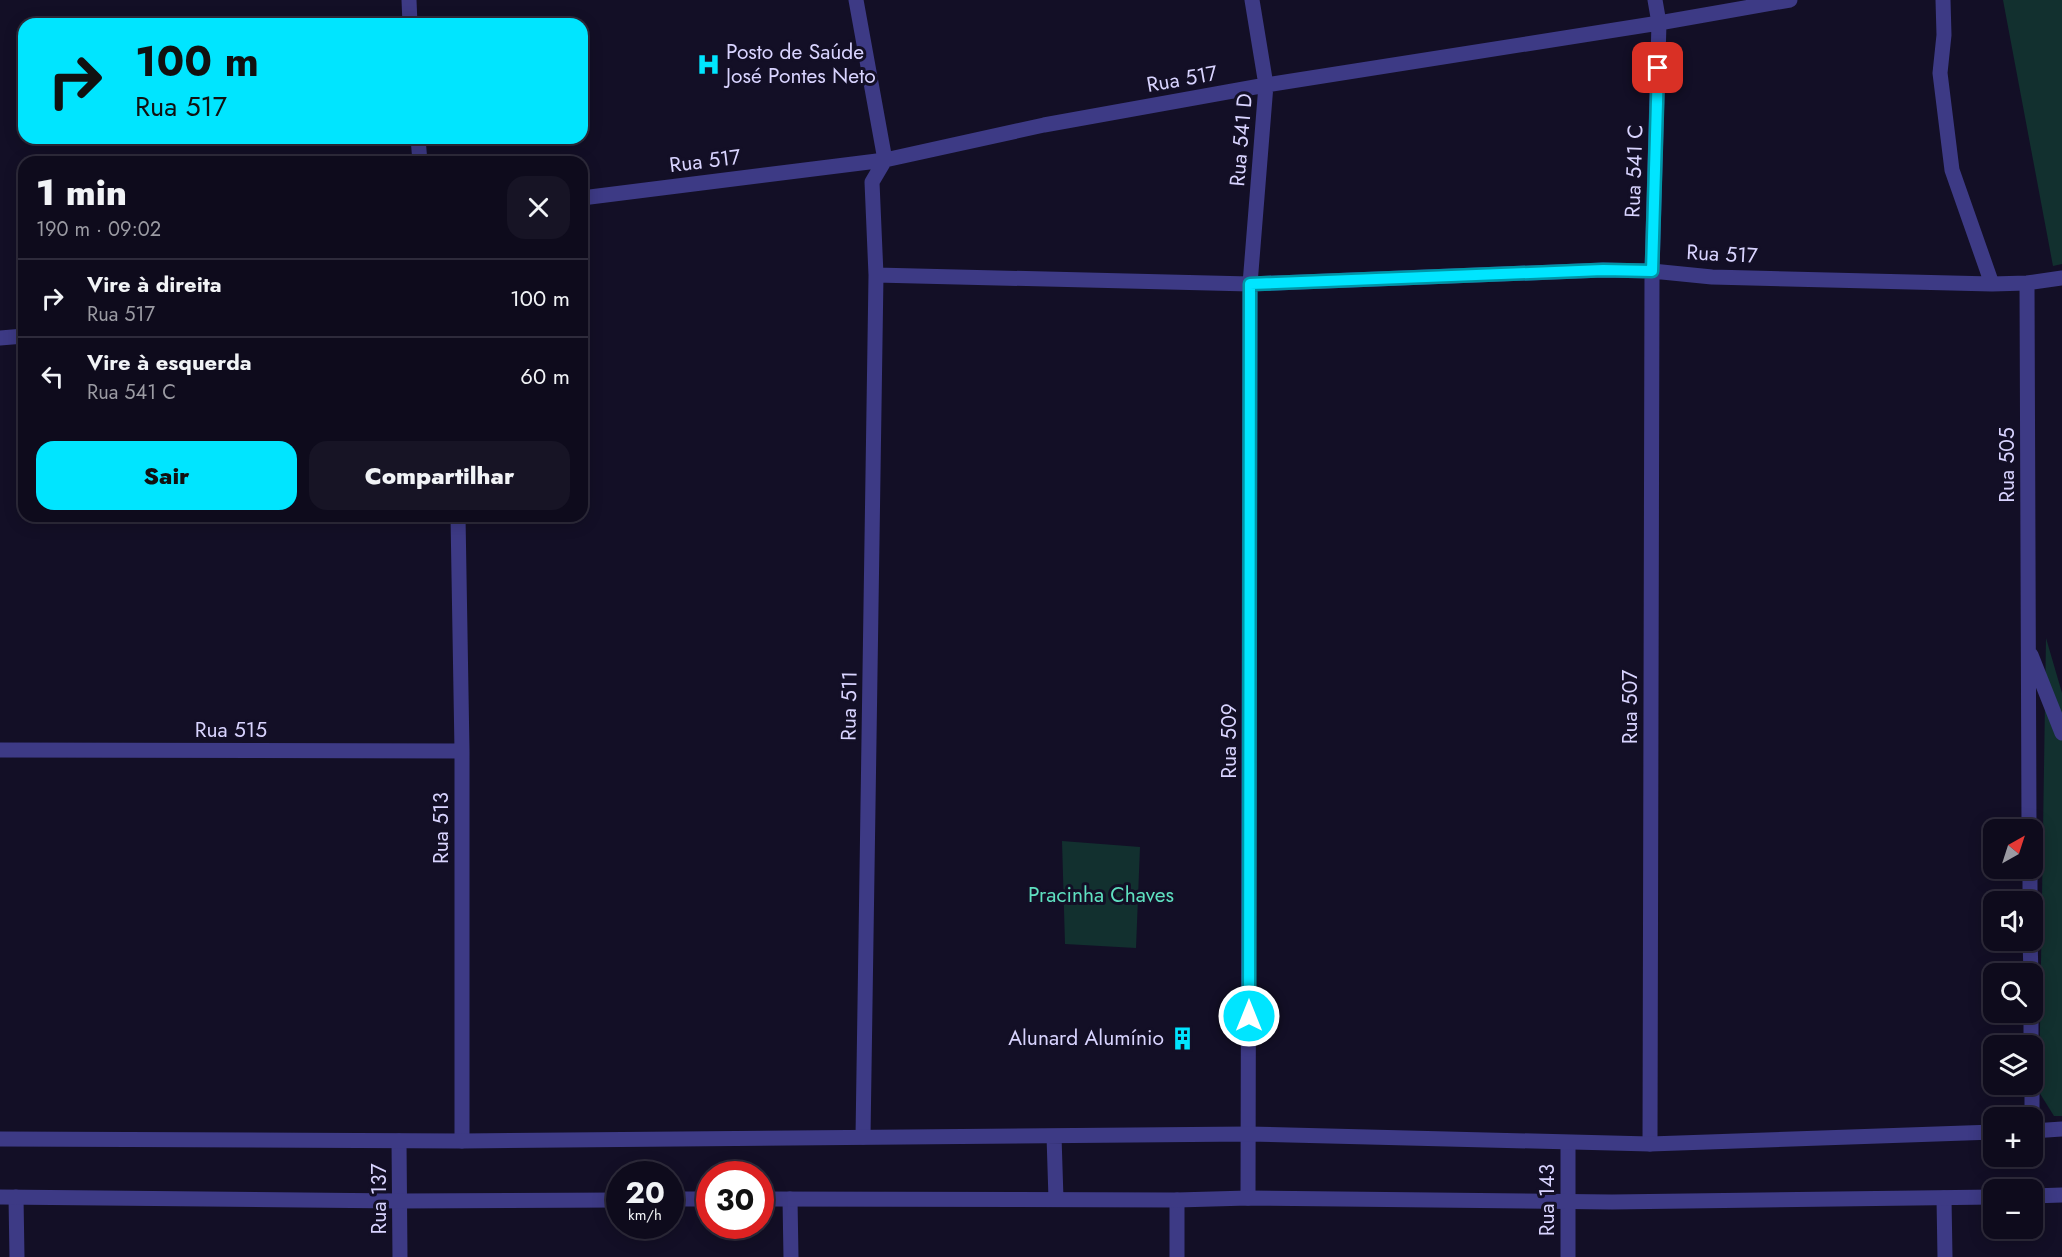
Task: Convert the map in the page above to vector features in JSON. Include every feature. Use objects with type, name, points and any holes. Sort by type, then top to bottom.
[{"type":"street","points":[[409,0],[410,18]]},
{"type":"street","points":[[856,0],[885,160]]},
{"type":"street","name":"Rua 541 D","points":[[1250,284],[1266,85],[1252,0]]},
{"type":"street","name":"Rua 541 C","points":[[1652,271],[1659,23],[1655,0]]},
{"type":"street","name":"Rua 517","points":[[588,197],[885,160],[1044,125],[1266,85],[1790,0]]},
{"type":"street","points":[[1943,0],[1944,35],[1940,73],[1952,170],[1992,284]]},
{"type":"street","name":"Rua 511","points":[[863,1137],[876,275],[872,182],[885,160]]},
{"type":"street","name":"Rua 517","points":[[876,275],[1250,284],[1603,270],[1652,271],[1712,277],[1992,284],[2027,283],[2062,278]]},
{"type":"street","name":"Rua 507","points":[[1650,1144],[1652,271]]},
{"type":"street","name":"Rua 505","points":[[2027,283],[2029,819]]},
{"type":"street","name":"Rua 509","points":[[1248,1198],[1250,284]]},
{"type":"street","points":[[0,338],[18,336]]},
{"type":"street","name":"Rua 513","points":[[458,522],[462,751],[462,1141]]},
{"type":"street","name":"Rua 505","points":[[2028,647],[2062,733]]},
{"type":"street","name":"Rua 515","points":[[0,750],[462,751]]},
{"type":"street","points":[[2043,1130],[2062,1129]]},
{"type":"street","points":[[0,1139],[462,1141],[1249,1134],[1650,1144],[1983,1132]]},
{"type":"street","points":[[1054,1136],[1056,1199]]},
{"type":"street","name":"Rua 137","points":[[399,1140],[400,1257]]},
{"type":"street","name":"Rua 143","points":[[1568,1143],[1568,1257]]},
{"type":"street","points":[[2043,1196],[2062,1195]]},
{"type":"street","points":[[0,1197],[399,1201],[606,1200]]},
{"type":"street","points":[[16,1197],[17,1257]]},
{"type":"street","points":[[774,1199],[1177,1200],[1248,1198],[1567,1202],[1983,1197]]},
{"type":"street","points":[[1944,1198],[1945,1257]]},
{"type":"street","points":[[790,1199],[791,1257]]},
{"type":"street","points":[[1177,1200],[1177,1257]]},
{"type":"green space","points":[[2003,0],[2062,0],[2062,264],[2053,266]]},
{"type":"green space","points":[[2046,638],[2062,693],[2062,1116],[2054,1116],[2041,1095],[2043,1095],[2043,1035],[2040,1035],[2040,1023],[2043,1023],[2043,963],[2041,963],[2041,951],[2043,951]]},
{"type":"green space","name":"Pracinha Chaves","points":[[1062,841],[1140,847],[1136,948],[1065,944]]},
{"type":"place","name":"Posto de Saúde José Pontes Neto","points":[[708,64]]},
{"type":"place","name":"Alunard Alumínio","points":[[1182,1038]]},
{"type":"route","points":[[1249,1016],[1250,284],[1603,270],[1652,271],[1658,68]]}]
